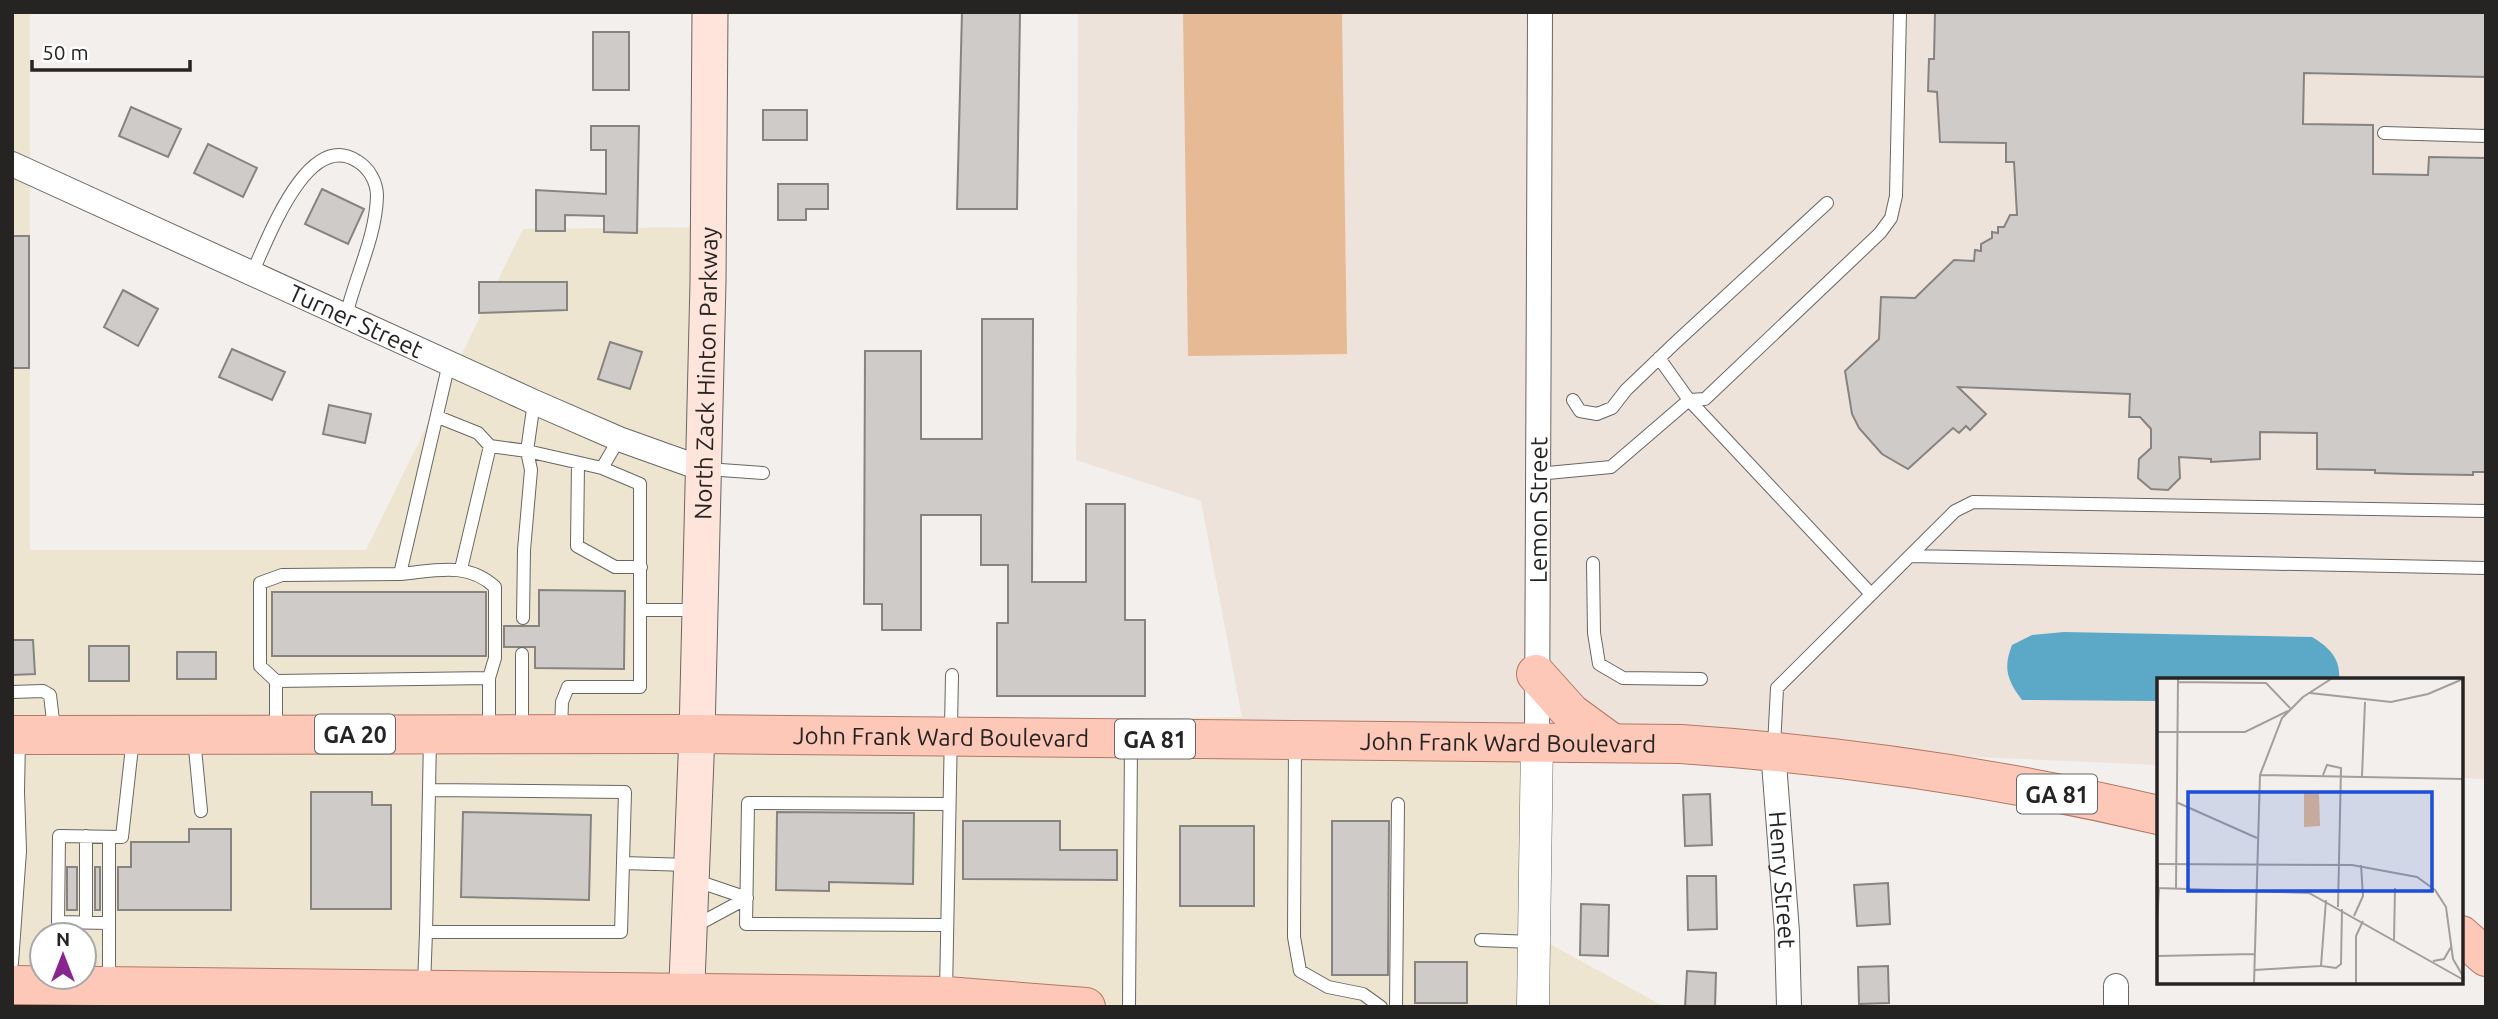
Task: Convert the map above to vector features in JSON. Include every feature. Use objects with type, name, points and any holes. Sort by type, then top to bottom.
[{"type":"main road","name":"North Zack Hinton Parkway","points":[[687,1000],[698,734],[710,12]]},
{"type":"main road","points":[[1536,674],[1571,713],[1612,743]]},
{"type":"main road","name":"John Frank Ward Boulevard","points":[[28,735],[561,733],[1612,743],[1773,750],[1843,758],[1967,778],[2157,815]]},
{"type":"main road","points":[[2463,937],[2486,957]]},
{"type":"main road","points":[[12,985],[109,987],[315,998],[407,995],[687,1000],[1039,1001],[1086,1007]]},
{"type":"street","name":"Lemon Street","points":[[1533,1007],[1537,741],[1539,12]]},
{"type":"street","name":"Turner Street","points":[[12,164],[534,402],[619,439],[703,468]]},
{"type":"street","name":"Henry Street","points":[[1773,750],[1787,932],[1789,1007]]},
{"type":"lane","points":[[1536,474],[1611,467],[1689,400],[1705,399],[1880,233],[1891,218],[1897,168],[1900,12]]},
{"type":"lane","points":[[2384,133],[2486,136]]},
{"type":"lane","points":[[251,273],[302,177],[314,163],[332,155],[351,157],[369,168],[377,195],[364,261],[346,316]]},
{"type":"lane","points":[[1573,400],[1580,411],[1597,414],[1612,408],[1626,390],[1659,358],[1827,203]]},
{"type":"lane","points":[[1659,358],[1689,400],[1871,594]]},
{"type":"lane","points":[[400,574],[449,363]]},
{"type":"lane","points":[[523,618],[524,550],[531,470],[527,451],[534,402]]},
{"type":"lane","points":[[438,417],[478,433],[490,446],[527,451],[602,468],[640,484],[640,687],[568,687],[562,702],[561,733]]},
{"type":"lane","points":[[602,468],[619,439]]},
{"type":"lane","points":[[461,569],[490,446]]},
{"type":"lane","points":[[578,463],[577,546],[615,567],[641,567]]},
{"type":"lane","points":[[703,468],[763,473]]},
{"type":"lane","points":[[1773,750],[1777,688],[1955,511],[1973,502],[2486,511]]},
{"type":"lane","points":[[1910,556],[2486,568]]},
{"type":"lane","points":[[1593,563],[1594,633],[1599,664],[1623,678],[1701,678]]},
{"type":"lane","points":[[489,678],[276,681],[260,666],[260,583],[282,575],[400,574],[461,569],[481,573],[495,587],[495,658],[489,678],[505,733]]},
{"type":"lane","points":[[641,610],[698,610]]},
{"type":"lane","points":[[505,733],[522,654]]},
{"type":"lane","points":[[952,675],[946,925],[967,1001]]},
{"type":"lane","points":[[276,681],[276,734]]},
{"type":"lane","points":[[12,692],[43,691],[50,695],[53,703],[28,735],[15,792],[20,851],[12,963]]},
{"type":"lane","points":[[407,995],[426,933],[430,733]]},
{"type":"lane","points":[[58,921],[59,836],[122,837],[133,734]]},
{"type":"lane","points":[[193,734],[201,811]]},
{"type":"lane","points":[[1129,1007],[1131,739]]},
{"type":"lane","points":[[1295,740],[1294,937],[1300,971],[1328,987],[1363,994],[1381,1007]]},
{"type":"lane","points":[[426,933],[621,932],[625,792],[429,790]]},
{"type":"lane","points":[[946,925],[746,924],[748,803],[948,804]]},
{"type":"lane","points":[[1396,1007],[1398,804]]},
{"type":"lane","points":[[86,836],[86,921]]},
{"type":"lane","points":[[109,837],[109,987]]},
{"type":"lane","points":[[623,863],[693,872],[747,898]]},
{"type":"lane","points":[[691,928],[747,898]]},
{"type":"lane","points":[[98,923],[109,923]]},
{"type":"lane","points":[[1481,940],[1534,942]]},
{"type":"shaded area","points":[[12,12],[30,12],[30,550],[366,550],[523,229],[708,227],[693,725],[1531,713],[1537,937],[1665,1007],[12,1007]]},
{"type":"shaded area","points":[[1078,12],[2486,12],[2486,779],[2463,778],[2463,678],[2157,678],[2157,765],[1681,744],[1246,739],[1201,501],[1076,460]]},
{"type":"shaded area","points":[[1342,12],[1347,354],[1188,356],[1183,13]]},
{"type":"water","points":[[2064,632],[2312,637],[2333,654],[2338,665],[2339,678],[2157,678],[2157,701],[2022,700],[2008,674],[2008,660],[2012,645],[2032,635]]},
{"type":"building","points":[[962,12],[1020,12],[1017,209],[957,209]]},
{"type":"building","points":[[1935,12],[2486,12],[2486,77],[2304,73],[2303,124],[2373,125],[2373,174],[2428,175],[2429,157],[2486,158],[2486,472],[2473,472],[2473,475],[2409,474],[2375,473],[2375,470],[2317,469],[2317,433],[2260,432],[2260,459],[2211,462],[2211,459],[2179,457],[2180,478],[2168,490],[2151,489],[2138,478],[2139,459],[2151,448],[2151,429],[2140,417],[2129,417],[2130,394],[1958,387],[1986,414],[1970,430],[1966,426],[1959,433],[1953,428],[1908,469],[1882,454],[1859,428],[1852,414],[1845,371],[1879,339],[1881,297],[1915,298],[1954,260],[1974,261],[1975,250],[1981,251],[1981,244],[1992,238],[1992,232],[1998,233],[1998,227],[2004,227],[2010,215],[2017,215],[2014,162],[2006,162],[2006,143],[1940,142],[1937,92],[1928,91],[1929,59],[1934,59]]},
{"type":"building","points":[[593,32],[629,32],[629,90],[593,90]]},
{"type":"building","points":[[131,107],[181,129],[168,157],[119,136]]},
{"type":"building","points":[[763,110],[807,110],[807,140],[763,140]]},
{"type":"building","points":[[591,126],[639,126],[637,233],[604,232],[604,216],[565,215],[565,231],[536,231],[536,190],[606,194],[606,150],[591,150]]},
{"type":"building","points":[[208,144],[257,168],[243,197],[194,173]]},
{"type":"building","points":[[778,184],[828,184],[828,209],[806,209],[806,220],[778,220]]},
{"type":"building","points":[[322,189],[364,209],[348,244],[305,224]]},
{"type":"building","points":[[12,236],[29,236],[29,368],[12,368]]},
{"type":"building","points":[[479,282],[567,282],[567,310],[479,313]]},
{"type":"building","points":[[123,290],[158,309],[138,346],[104,327]]},
{"type":"building","points":[[982,319],[1033,319],[1032,582],[1086,582],[1086,504],[1125,504],[1125,620],[1145,620],[1145,696],[997,696],[997,623],[1008,623],[1008,565],[981,565],[981,515],[921,515],[921,630],[882,630],[882,604],[864,604],[865,351],[921,351],[921,439],[982,439]]},
{"type":"building","points":[[610,342],[642,352],[630,389],[598,379]]},
{"type":"building","points":[[232,349],[285,372],[272,400],[219,377]]},
{"type":"building","points":[[329,405],[371,414],[365,443],[323,434]]},
{"type":"building","points":[[539,590],[625,591],[624,669],[535,668],[535,647],[504,647],[504,626],[539,626]]},
{"type":"building","points":[[272,592],[486,592],[486,656],[272,656]]},
{"type":"building","points":[[12,640],[33,640],[35,674],[12,675]]},
{"type":"building","points":[[89,646],[129,646],[129,681],[89,681]]},
{"type":"building","points":[[177,652],[216,652],[216,679],[177,679]]},
{"type":"building","points":[[311,792],[372,792],[372,805],[391,805],[391,909],[311,909]]},
{"type":"building","points":[[1710,794],[1712,845],[1685,846],[1683,795]]},
{"type":"building","points":[[463,812],[591,815],[589,900],[461,897]]},
{"type":"building","points":[[777,812],[914,813],[913,884],[829,882],[829,891],[776,890]]},
{"type":"building","points":[[963,821],[1060,821],[1060,850],[1117,850],[1117,880],[963,879]]},
{"type":"building","points":[[1332,821],[1389,821],[1388,975],[1332,975]]},
{"type":"building","points":[[1180,826],[1254,826],[1254,906],[1180,906]]},
{"type":"building","points":[[189,829],[231,829],[231,910],[118,910],[118,867],[131,867],[131,842],[189,842]]},
{"type":"building","points":[[67,867],[77,867],[77,910],[67,910]]},
{"type":"building","points":[[95,867],[100,867],[100,910],[95,910]]},
{"type":"building","points":[[1687,876],[1716,876],[1717,929],[1688,930]]},
{"type":"building","points":[[1888,883],[1890,924],[1857,926],[1854,885]]},
{"type":"building","points":[[1581,904],[1609,905],[1608,956],[1580,955]]},
{"type":"building","points":[[1415,962],[1467,962],[1467,1003],[1415,1003]]},
{"type":"building","points":[[1888,966],[1889,1003],[1859,1004],[1858,967]]},
{"type":"building","points":[[1687,971],[1716,973],[1715,1007],[1685,1007]]}]
